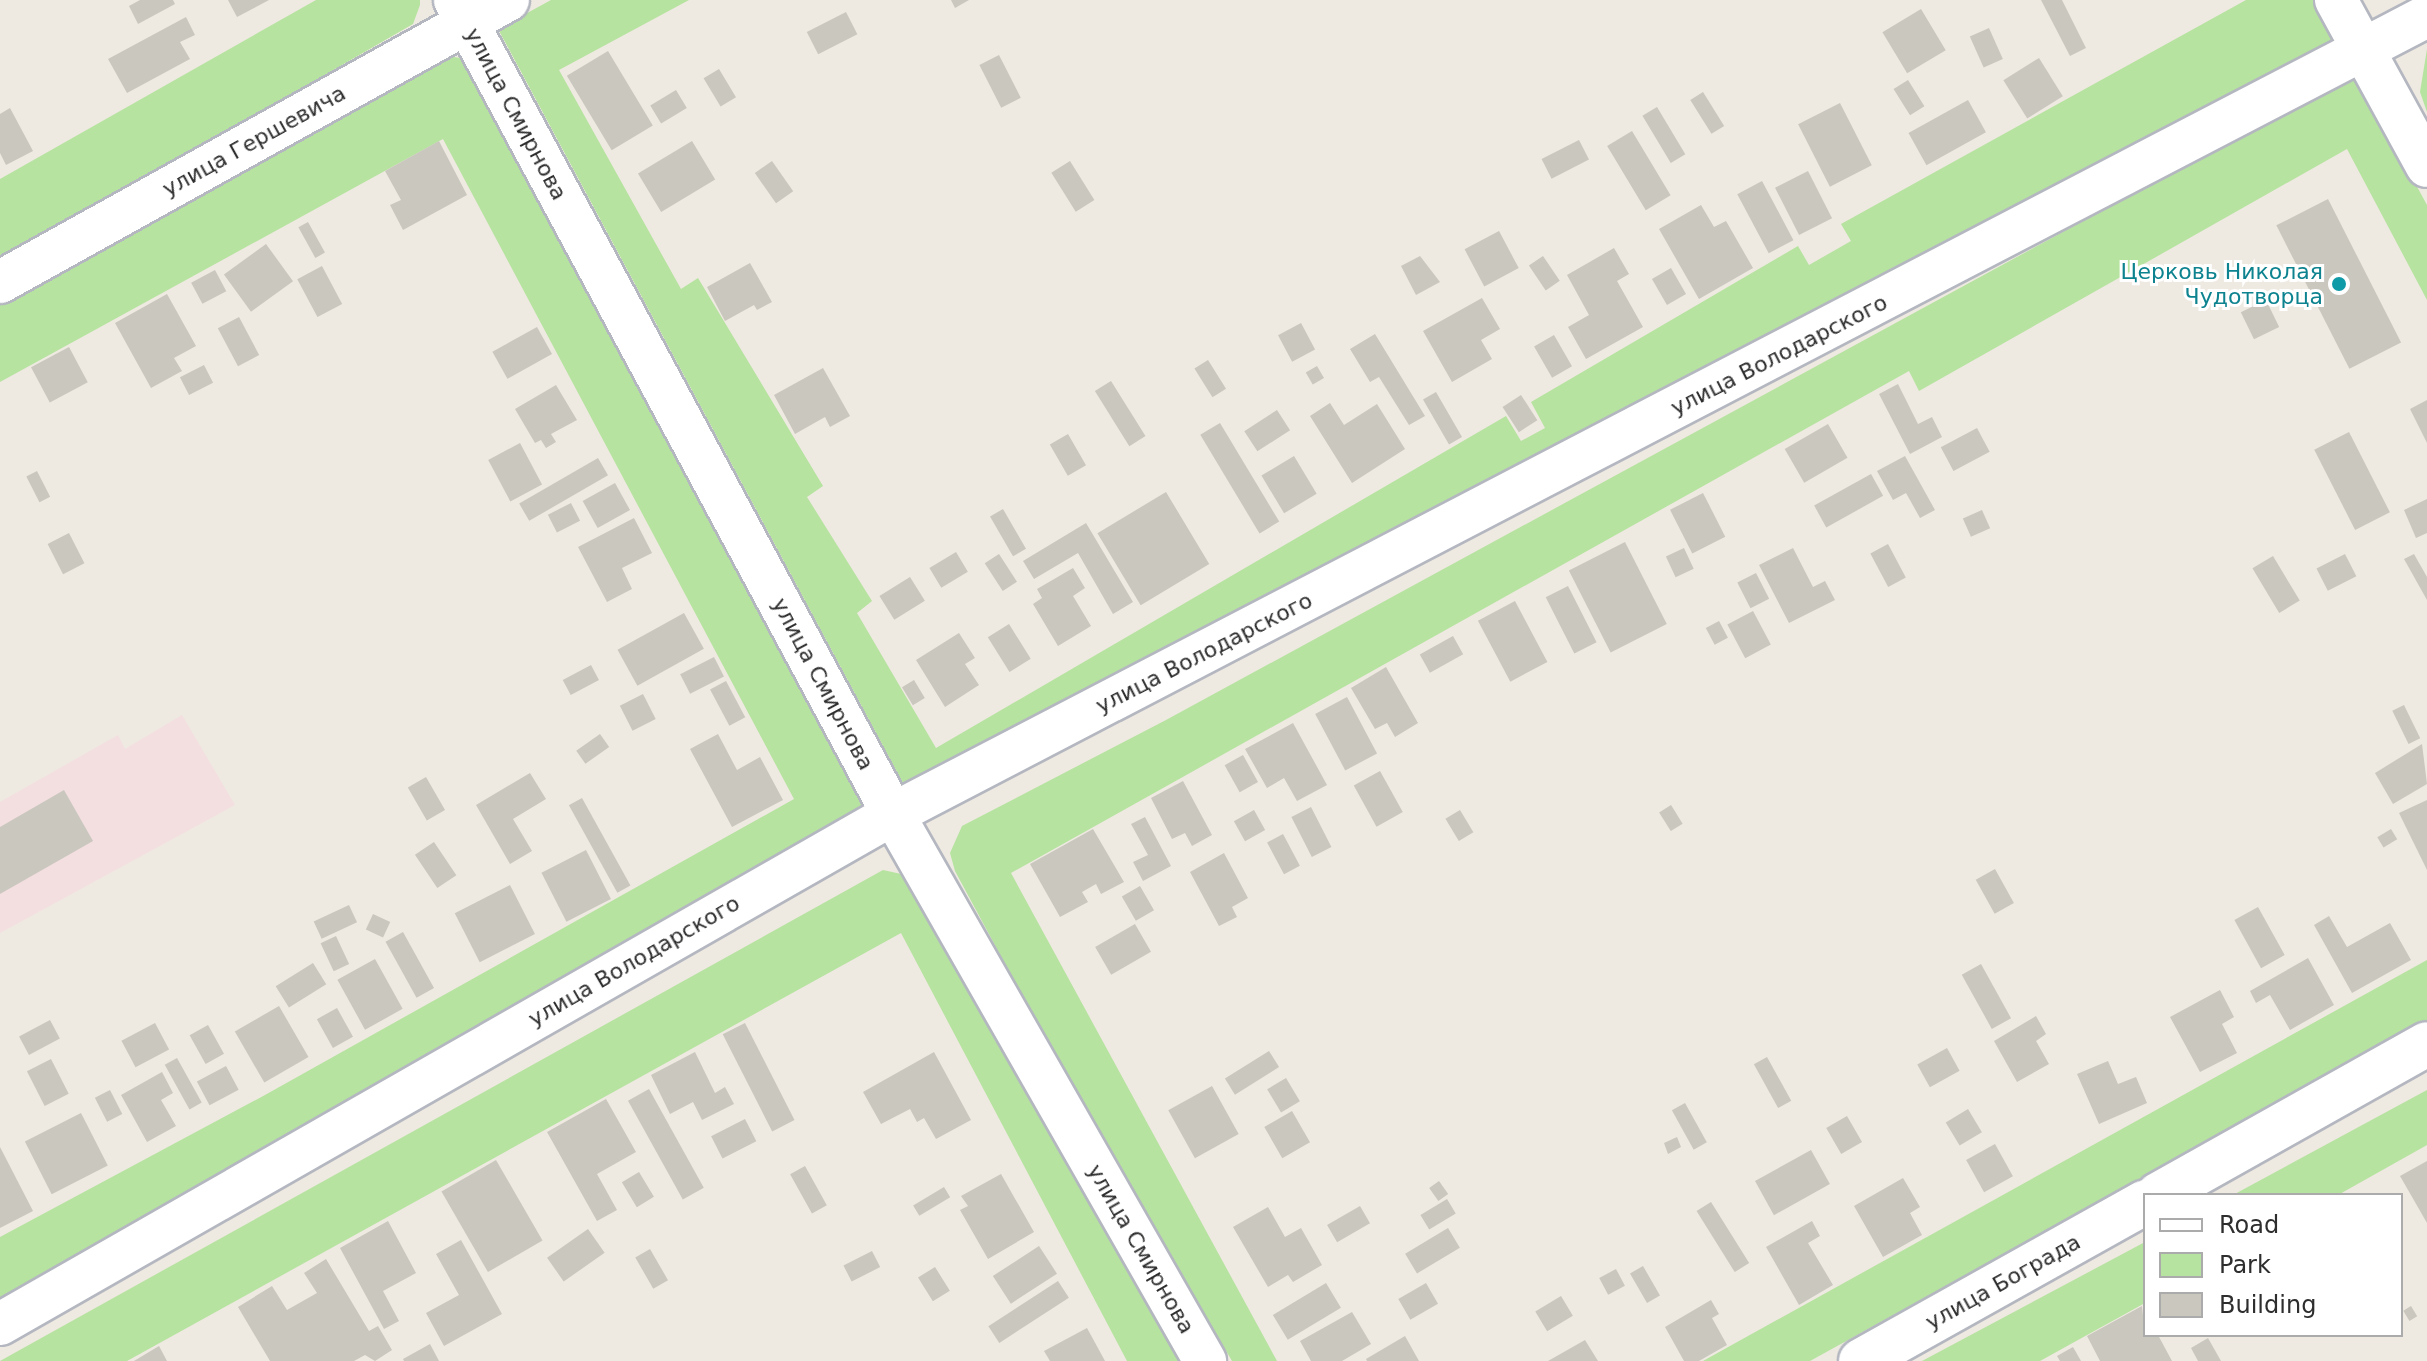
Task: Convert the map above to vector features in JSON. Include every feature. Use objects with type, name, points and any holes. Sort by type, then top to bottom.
[{"type":"street","name":"улица Гершевича","points":[[0,282],[461,11],[508,0]]},
{"type":"street","points":[[2336,0],[2427,166]]},
{"type":"street","name":"улица Смирнова","points":[[461,11],[893,814],[1205,1361]]},
{"type":"street","name":"улица Володарского","points":[[0,1324],[893,814],[2427,16]]},
{"type":"street","points":[[2162,1193],[2427,1044]]},
{"type":"street","name":"улица Бограда","points":[[1861,1361],[2143,1203]]},
{"type":"shaded area","points":[[182,715],[235,805],[0,933],[0,802],[118,735],[125,749]]},
{"type":"green space","points":[[316,0],[420,0],[420,5],[413,24],[0,262],[0,179]]},
{"type":"green space","points":[[551,0],[689,0],[559,70],[681,289],[698,278],[823,486],[807,497],[872,601],[857,613],[936,748],[1506,416],[1521,441],[1545,428],[1531,402],[1798,246],[1809,265],[1851,241],[1841,224],[2246,0],[2315,0],[2338,42],[911,798],[498,29]]},
{"type":"green space","points":[[2427,49],[2427,112],[2420,92]]},
{"type":"green space","points":[[446,56],[461,58],[481,73],[815,692],[882,841],[869,852],[0,1315],[0,1237],[265,1095],[794,799],[443,139],[0,382],[0,299]]},
{"type":"green space","points":[[2355,73],[2427,205],[2427,300],[2347,149],[1919,391],[1909,371],[1011,873],[1277,1361],[1232,1361],[1074,1092],[955,871],[950,853],[962,826],[1166,720]]},
{"type":"green space","points":[[883,870],[915,877],[1183,1361],[1127,1361],[901,933],[127,1361],[0,1361]]},
{"type":"green space","points":[[2427,960],[2427,1021],[1810,1361],[1703,1361]]},
{"type":"green space","points":[[2427,1090],[2427,1145],[2342,1193],[2237,1193]]},
{"type":"green space","points":[[2143,1243],[2143,1304],[2040,1361],[1922,1361]]},
{"type":"building","points":[[140,0],[173,0],[175,4],[138,24],[129,6]]},
{"type":"building","points":[[228,0],[269,0],[237,17]]},
{"type":"building","points":[[951,0],[969,0],[955,8]]},
{"type":"building","points":[[2041,0],[2062,0],[2086,48],[2070,56]]},
{"type":"building","points":[[1921,9],[1946,50],[1907,73],[1882,32]]},
{"type":"building","points":[[846,12],[857,34],[818,54],[807,32]]},
{"type":"building","points":[[186,17],[195,35],[180,42],[190,59],[127,93],[108,59]]},
{"type":"building","points":[[1989,28],[2003,59],[1984,68],[1970,37]]},
{"type":"building","points":[[608,51],[653,126],[612,150],[567,76]]},
{"type":"building","points":[[999,55],[1021,98],[1001,108],[979,65]]},
{"type":"building","points":[[2039,58],[2063,96],[2027,118],[2003,80]]},
{"type":"building","points":[[719,69],[736,97],[721,107],[704,78]]},
{"type":"building","points":[[1908,80],[1924,106],[1910,115],[1894,89]]},
{"type":"building","points":[[676,90],[687,108],[661,123],[650,105]]},
{"type":"building","points":[[1703,92],[1724,126],[1711,134],[1690,100]]},
{"type":"building","points":[[1968,100],[1986,132],[1926,165],[1909,133]]},
{"type":"building","points":[[1840,103],[1872,165],[1830,187],[1798,124]]},
{"type":"building","points":[[1657,107],[1685,154],[1671,163],[1642,116]]},
{"type":"building","points":[[10,108],[33,151],[6,165],[0,153],[0,114]]},
{"type":"building","points":[[1632,131],[1671,195],[1646,210],[1607,146]]},
{"type":"building","points":[[1579,140],[1589,160],[1552,179],[1542,159]]},
{"type":"building","points":[[439,141],[467,195],[403,230],[390,205],[401,200],[385,171]]},
{"type":"building","points":[[692,141],[715,180],[661,212],[638,173]]},
{"type":"building","points":[[772,161],[793,191],[776,203],[755,173]]},
{"type":"building","points":[[1070,161],[1094,200],[1076,212],[1051,173]]},
{"type":"building","points":[[1808,171],[1832,218],[1799,235],[1775,188]]},
{"type":"building","points":[[1762,181],[1793,240],[1769,253],[1737,194]]},
{"type":"building","name":"Церковь Николая Чудотворца","points":[[2328,199],[2401,342],[2349,369],[2276,225]]},
{"type":"building","points":[[1701,205],[1714,227],[1726,221],[1753,268],[1699,299],[1659,229]]},
{"type":"building","points":[[308,222],[325,253],[315,258],[298,227]]},
{"type":"building","points":[[1499,231],[1519,268],[1484,286],[1465,249]]},
{"type":"building","points":[[266,244],[293,281],[251,312],[224,275]]},
{"type":"building","points":[[1614,248],[1629,274],[1617,281],[1643,327],[1586,359],[1568,327],[1589,315],[1567,275]]},
{"type":"building","points":[[1420,256],[1440,282],[1416,295],[1401,266]]},
{"type":"building","points":[[1543,256],[1560,281],[1546,290],[1529,266]]},
{"type":"building","points":[[750,263],[772,302],[757,310],[754,305],[725,321],[707,287]]},
{"type":"building","points":[[322,266],[342,304],[317,317],[297,279]]},
{"type":"building","points":[[1671,268],[1686,294],[1667,305],[1652,279]]},
{"type":"building","points":[[215,270],[226,291],[202,304],[191,283]]},
{"type":"building","points":[[167,294],[196,346],[174,358],[182,371],[151,388],[115,323]]},
{"type":"building","points":[[1482,298],[1500,329],[1481,340],[1492,359],[1452,382],[1423,331]]},
{"type":"building","points":[[2266,300],[2279,327],[2254,339],[2241,312]]},
{"type":"building","points":[[239,317],[259,355],[238,366],[218,328]]},
{"type":"building","points":[[1301,323],[1315,349],[1292,362],[1278,335]]},
{"type":"building","points":[[537,327],[552,354],[507,379],[492,352]]},
{"type":"building","points":[[1375,334],[1425,416],[1409,425],[1379,377],[1370,382],[1350,349]]},
{"type":"building","points":[[1554,335],[1572,366],[1552,378],[1534,346]]},
{"type":"building","points":[[69,347],[88,382],[50,403],[31,367]]},
{"type":"building","points":[[1208,360],[1226,389],[1212,397],[1194,368]]},
{"type":"building","points":[[204,365],[213,383],[189,395],[180,377]]},
{"type":"building","points":[[1317,366],[1324,378],[1313,385],[1306,372]]},
{"type":"building","points":[[823,368],[850,416],[830,427],[825,417],[795,434],[774,395]]},
{"type":"building","points":[[1111,381],[1145,436],[1129,446],[1095,391]]},
{"type":"building","points":[[1898,384],[1918,424],[1932,417],[1942,437],[1910,454],[1879,394]]},
{"type":"building","points":[[556,385],[577,420],[551,434],[556,442],[546,448],[541,440],[535,443],[515,409]]},
{"type":"building","points":[[1436,392],[1462,437],[1449,445],[1423,400]]},
{"type":"building","points":[[1521,395],[1537,420],[1519,432],[1503,407]]},
{"type":"building","points":[[2427,400],[2427,443],[2410,409]]},
{"type":"building","points":[[1330,403],[1344,425],[1377,404],[1405,449],[1352,483],[1310,416]]},
{"type":"building","points":[[1277,410],[1290,430],[1257,451],[1244,431]]},
{"type":"building","points":[[1220,423],[1279,522],[1260,533],[1200,435]]},
{"type":"building","points":[[1828,424],[1848,458],[1804,483],[1785,449]]},
{"type":"building","points":[[1977,428],[1990,452],[1953,471],[1941,447]]},
{"type":"building","points":[[2349,432],[2390,512],[2355,530],[2314,450]]},
{"type":"building","points":[[1068,434],[1086,465],[1068,476],[1050,444]]},
{"type":"building","points":[[520,443],[542,484],[510,501],[488,460]]},
{"type":"building","points":[[1294,456],[1317,494],[1284,513],[1261,476]]},
{"type":"building","points":[[1905,456],[1935,510],[1920,518],[1906,493],[1893,500],[1877,471]]},
{"type":"building","points":[[598,458],[608,475],[529,521],[519,504]]},
{"type":"building","points":[[37,471],[50,497],[39,502],[26,476]]},
{"type":"building","points":[[1871,474],[1883,496],[1826,527],[1814,506]]},
{"type":"building","points":[[615,483],[630,510],[598,528],[583,501]]},
{"type":"building","points":[[1166,492],[1209,564],[1141,605],[1097,533]]},
{"type":"building","points":[[1703,493],[1725,537],[1692,553],[1670,510]]},
{"type":"building","points":[[2427,499],[2427,533],[2416,538],[2404,510]]},
{"type":"building","points":[[571,503],[580,521],[557,533],[548,515]]},
{"type":"building","points":[[1003,509],[1026,549],[1013,556],[990,516]]},
{"type":"building","points":[[1982,510],[1990,528],[1971,537],[1963,519]]},
{"type":"building","points":[[634,518],[652,553],[622,568],[632,589],[607,602],[578,547]]},
{"type":"building","points":[[1086,523],[1133,602],[1113,614],[1078,553],[1034,579],[1023,561]]},
{"type":"building","points":[[69,533],[84,563],[63,574],[48,544]]},
{"type":"building","points":[[1625,542],[1667,624],[1611,653],[1569,571]]},
{"type":"building","points":[[1888,544],[1906,578],[1888,587],[1870,553]]},
{"type":"building","points":[[1684,548],[1694,569],[1676,577],[1666,556]]},
{"type":"building","points":[[1793,548],[1813,587],[1825,581],[1835,600],[1789,623],[1759,565]]},
{"type":"building","points":[[956,552],[968,572],[941,588],[929,568]]},
{"type":"building","points":[[999,554],[1017,582],[1003,591],[985,563]]},
{"type":"building","points":[[2345,554],[2356,576],[2328,591],[2316,569]]},
{"type":"building","points":[[2414,554],[2427,577],[2427,600],[2404,559]]},
{"type":"building","points":[[2273,556],[2300,601],[2279,613],[2252,568]]},
{"type":"building","points":[[1073,568],[1085,588],[1073,596],[1091,626],[1058,646],[1033,604],[1042,598],[1037,589]]},
{"type":"building","points":[[1756,573],[1769,599],[1750,608],[1737,583]]},
{"type":"building","points":[[910,577],[925,601],[894,620],[879,596]]},
{"type":"building","points":[[1568,586],[1597,642],[1574,653],[1546,597]]},
{"type":"building","points":[[1515,601],[1547,662],[1510,682],[1478,621]]},
{"type":"building","points":[[1753,611],[1771,645],[1745,658],[1727,625]]},
{"type":"building","points":[[684,613],[704,649],[637,686],[618,650]]},
{"type":"building","points":[[1719,621],[1728,638],[1715,645],[1706,628]]},
{"type":"building","points":[[1009,624],[1031,659],[1010,672],[988,637]]},
{"type":"building","points":[[959,633],[975,658],[965,664],[979,685],[945,707],[916,660]]},
{"type":"building","points":[[1453,636],[1463,654],[1430,673],[1420,654]]},
{"type":"building","points":[[714,657],[724,677],[690,694],[680,674]]},
{"type":"building","points":[[591,665],[599,680],[571,695],[563,680]]},
{"type":"building","points":[[1386,667],[1418,723],[1395,737],[1387,723],[1375,729],[1351,688]]},
{"type":"building","points":[[914,680],[925,698],[913,705],[902,687]]},
{"type":"building","points":[[726,681],[745,717],[729,726],[710,689]]},
{"type":"building","points":[[643,694],[656,719],[633,731],[620,706]]},
{"type":"building","points":[[1347,697],[1377,754],[1345,770],[1315,714]]},
{"type":"building","points":[[2404,705],[2420,738],[2409,744],[2392,711]]},
{"type":"building","points":[[1293,723],[1327,785],[1297,801],[1284,778],[1267,788],[1245,749]]},
{"type":"building","points":[[600,734],[609,747],[585,764],[576,751]]},
{"type":"building","points":[[718,734],[737,770],[760,757],[783,800],[732,827],[690,749]]},
{"type":"building","points":[[2422,744],[2427,784],[2393,804],[2375,773]]},
{"type":"building","points":[[1243,755],[1258,782],[1240,792],[1225,765]]},
{"type":"building","points":[[1380,771],[1403,812],[1377,827],[1354,786]]},
{"type":"building","points":[[530,773],[546,799],[513,819],[532,851],[510,864],[476,805]]},
{"type":"building","points":[[426,777],[445,810],[427,820],[408,788]]},
{"type":"building","points":[[1183,781],[1212,835],[1192,846],[1185,833],[1172,839],[1151,798]]},
{"type":"building","points":[[64,790],[93,841],[0,894],[0,827]]},
{"type":"building","points":[[582,798],[630,885],[617,893],[569,805]]},
{"type":"building","points":[[2427,800],[2427,870],[2399,813]]},
{"type":"building","points":[[1671,805],[1683,824],[1671,831],[1659,812]]},
{"type":"building","points":[[1311,807],[1331,847],[1312,857],[1291,817]]},
{"type":"building","points":[[1254,810],[1265,830],[1245,841],[1234,821]]},
{"type":"building","points":[[1460,810],[1473,832],[1459,841],[1445,819]]},
{"type":"building","points":[[1145,817],[1171,866],[1143,881],[1133,862],[1148,855],[1131,824]]},
{"type":"building","points":[[1093,829],[1124,882],[1101,894],[1096,884],[1082,892],[1088,902],[1060,917],[1030,864]]},
{"type":"building","points":[[2391,829],[2397,839],[2383,848],[2377,837]]},
{"type":"building","points":[[1283,834],[1300,866],[1284,874],[1267,842]]},
{"type":"building","points":[[434,842],[456,875],[437,888],[415,855]]},
{"type":"building","points":[[586,850],[611,899],[566,922],[541,873]]},
{"type":"building","points":[[1224,853],[1248,898],[1232,907],[1237,917],[1219,926],[1190,872]]},
{"type":"building","points":[[1995,869],[2014,903],[1995,914],[1976,880]]},
{"type":"building","points":[[510,885],[535,934],[480,962],[455,913]]},
{"type":"building","points":[[1140,886],[1154,910],[1136,921],[1122,896]]},
{"type":"building","points":[[349,905],[357,922],[322,939],[314,921]]},
{"type":"building","points":[[2258,907],[2285,955],[2261,968],[2234,920]]},
{"type":"building","points":[[373,914],[390,922],[383,937],[366,929]]},
{"type":"building","points":[[2329,916],[2347,947],[2390,923],[2411,960],[2352,993],[2314,925]]},
{"type":"building","points":[[1135,924],[1151,952],[1111,975],[1095,947]]},
{"type":"building","points":[[403,932],[434,988],[417,998],[386,942]]},
{"type":"building","points":[[336,936],[349,964],[334,971],[321,943]]},
{"type":"building","points":[[2308,958],[2334,1005],[2290,1030],[2270,995],[2256,1003],[2250,991]]},
{"type":"building","points":[[375,959],[403,1009],[365,1030],[337,980]]},
{"type":"building","points":[[313,963],[326,984],[289,1008],[276,986]]},
{"type":"building","points":[[1981,964],[2011,1018],[1992,1029],[1962,975]]},
{"type":"building","points":[[2220,990],[2234,1017],[2222,1024],[2237,1053],[2200,1072],[2170,1017]]},
{"type":"building","points":[[279,1006],[308,1057],[264,1083],[235,1032]]},
{"type":"building","points":[[337,1008],[353,1037],[333,1048],[317,1019]]},
{"type":"building","points":[[2036,1016],[2046,1034],[2036,1041],[2049,1064],[2017,1082],[1994,1041]]},
{"type":"building","points":[[50,1020],[60,1039],[29,1055],[19,1036]]},
{"type":"building","points":[[155,1023],[169,1049],[136,1067],[121,1041]]},
{"type":"building","points":[[745,1023],[794,1120],[772,1131],[723,1034]]},
{"type":"building","points":[[208,1025],[224,1054],[206,1064],[190,1035]]},
{"type":"building","points":[[1947,1048],[1960,1071],[1930,1087],[1917,1064]]},
{"type":"building","points":[[1269,1051],[1279,1067],[1235,1095],[1225,1079]]},
{"type":"building","points":[[695,1052],[715,1093],[725,1087],[734,1104],[702,1120],[693,1102],[670,1114],[651,1075]]},
{"type":"building","points":[[934,1052],[971,1120],[936,1139],[924,1118],[917,1122],[910,1109],[881,1124],[863,1092]]},
{"type":"building","points":[[1767,1057],[1791,1101],[1778,1108],[1754,1064]]},
{"type":"building","points":[[177,1058],[202,1103],[189,1109],[165,1065]]},
{"type":"building","points":[[51,1059],[69,1094],[45,1106],[27,1071]]},
{"type":"building","points":[[2108,1061],[2118,1084],[2136,1077],[2147,1103],[2099,1124],[2077,1074]]},
{"type":"building","points":[[226,1066],[239,1090],[210,1105],[197,1081]]},
{"type":"building","points":[[162,1072],[173,1093],[161,1100],[176,1126],[147,1142],[121,1095]]},
{"type":"building","points":[[1286,1078],[1300,1101],[1281,1112],[1267,1089]]},
{"type":"building","points":[[1212,1086],[1239,1134],[1195,1158],[1168,1110]]},
{"type":"building","points":[[649,1089],[704,1188],[683,1199],[628,1101]]},
{"type":"building","points":[[110,1090],[122,1114],[107,1122],[95,1098]]},
{"type":"building","points":[[606,1099],[636,1152],[597,1174],[617,1210],[597,1221],[547,1132]]},
{"type":"building","points":[[1685,1103],[1707,1142],[1694,1150],[1672,1110]]},
{"type":"building","points":[[1968,1109],[1982,1132],[1960,1146],[1946,1122]]},
{"type":"building","points":[[1292,1111],[1310,1142],[1282,1158],[1264,1127]]},
{"type":"building","points":[[81,1113],[108,1166],[52,1194],[25,1142]]},
{"type":"building","points":[[1847,1116],[1862,1142],[1841,1154],[1826,1128]]},
{"type":"building","points":[[745,1119],[756,1141],[722,1159],[711,1136]]},
{"type":"building","points":[[1677,1137],[1681,1147],[1668,1154],[1664,1143]]},
{"type":"building","points":[[1995,1144],[2013,1176],[1984,1192],[1966,1160]]},
{"type":"building","points":[[0,1147],[33,1211],[0,1228]]},
{"type":"building","points":[[1811,1150],[1830,1184],[1774,1215],[1755,1181]]},
{"type":"building","points":[[496,1160],[542,1241],[488,1272],[441,1192]]},
{"type":"building","points":[[2427,1161],[2427,1223],[2400,1176]]},
{"type":"building","points":[[805,1166],[827,1205],[812,1214],[790,1174]]},
{"type":"building","points":[[639,1172],[654,1197],[637,1207],[622,1182]]},
{"type":"building","points":[[1001,1174],[1034,1232],[988,1259],[960,1210],[968,1206],[961,1196]]},
{"type":"building","points":[[1903,1178],[1920,1207],[1910,1213],[1922,1235],[1883,1257],[1854,1206]]},
{"type":"building","points":[[1439,1181],[1448,1194],[1438,1201],[1429,1188]]},
{"type":"building","points":[[944,1187],[950,1197],[919,1216],[913,1206]]},
{"type":"building","points":[[1447,1199],[1456,1214],[1429,1230],[1420,1215]]},
{"type":"building","points":[[1711,1202],[1749,1263],[1735,1272],[1697,1211]]},
{"type":"building","points":[[1360,1206],[1370,1223],[1337,1242],[1327,1225]]},
{"type":"building","points":[[1268,1207],[1285,1237],[1301,1228],[1322,1265],[1293,1282],[1288,1275],[1268,1287],[1233,1227]]},
{"type":"building","points":[[388,1221],[416,1273],[383,1291],[399,1321],[384,1329],[340,1248]]},
{"type":"building","points":[[1812,1221],[1820,1236],[1808,1243],[1833,1285],[1799,1305],[1766,1247]]},
{"type":"building","points":[[1448,1228],[1460,1248],[1417,1273],[1405,1254]]},
{"type":"building","points":[[588,1229],[605,1253],[564,1281],[547,1258]]},
{"type":"building","points":[[461,1240],[502,1314],[444,1346],[426,1313],[459,1295],[436,1254]]},
{"type":"building","points":[[1039,1246],[1057,1274],[1011,1304],[993,1276]]},
{"type":"building","points":[[650,1249],[668,1280],[653,1289],[635,1258]]},
{"type":"building","points":[[872,1251],[880,1267],[852,1282],[843,1266]]},
{"type":"building","points":[[326,1259],[369,1331],[378,1326],[392,1350],[375,1361],[365,1355],[354,1361],[270,1361],[238,1307],[272,1286],[287,1310],[317,1293],[304,1273]]},
{"type":"building","points":[[1643,1266],[1660,1295],[1647,1303],[1630,1274]]},
{"type":"building","points":[[935,1267],[950,1291],[933,1301],[918,1278]]},
{"type":"building","points":[[1616,1269],[1625,1286],[1608,1295],[1599,1278]]},
{"type":"building","points":[[1058,1281],[1069,1298],[999,1343],[988,1326]]},
{"type":"building","points":[[1326,1283],[1341,1308],[1288,1340],[1273,1315]]},
{"type":"building","points":[[1426,1283],[1438,1304],[1410,1320],[1398,1299]]},
{"type":"building","points":[[1561,1296],[1573,1316],[1547,1331],[1535,1311]]},
{"type":"building","points":[[1711,1300],[1719,1314],[1712,1318],[1727,1345],[1699,1361],[1684,1361],[1665,1327]]},
{"type":"building","points":[[2142,1306],[2143,1337],[2159,1337],[2172,1361],[2100,1361],[2087,1336]]},
{"type":"building","points":[[2411,1306],[2417,1316],[2409,1321],[2403,1311]]},
{"type":"building","points":[[1352,1312],[1371,1344],[1342,1361],[1311,1361],[1300,1341]]},
{"type":"building","points":[[1087,1328],[1105,1361],[1050,1361],[1044,1351]]},
{"type":"building","points":[[1405,1336],[1419,1361],[1367,1361],[1366,1359]]},
{"type":"building","points":[[2208,1338],[2221,1361],[2198,1361],[2191,1348]]},
{"type":"building","points":[[1585,1340],[1598,1361],[1548,1361]]},
{"type":"building","points":[[430,1344],[439,1361],[404,1361],[403,1359]]},
{"type":"building","points":[[159,1346],[167,1361],[134,1361]]},
{"type":"building","points":[[2073,1347],[2081,1361],[2060,1361],[2057,1356]]},
{"type":"place","name":"Церковь Николая Чудотворца","points":[[2339,284]]}]
